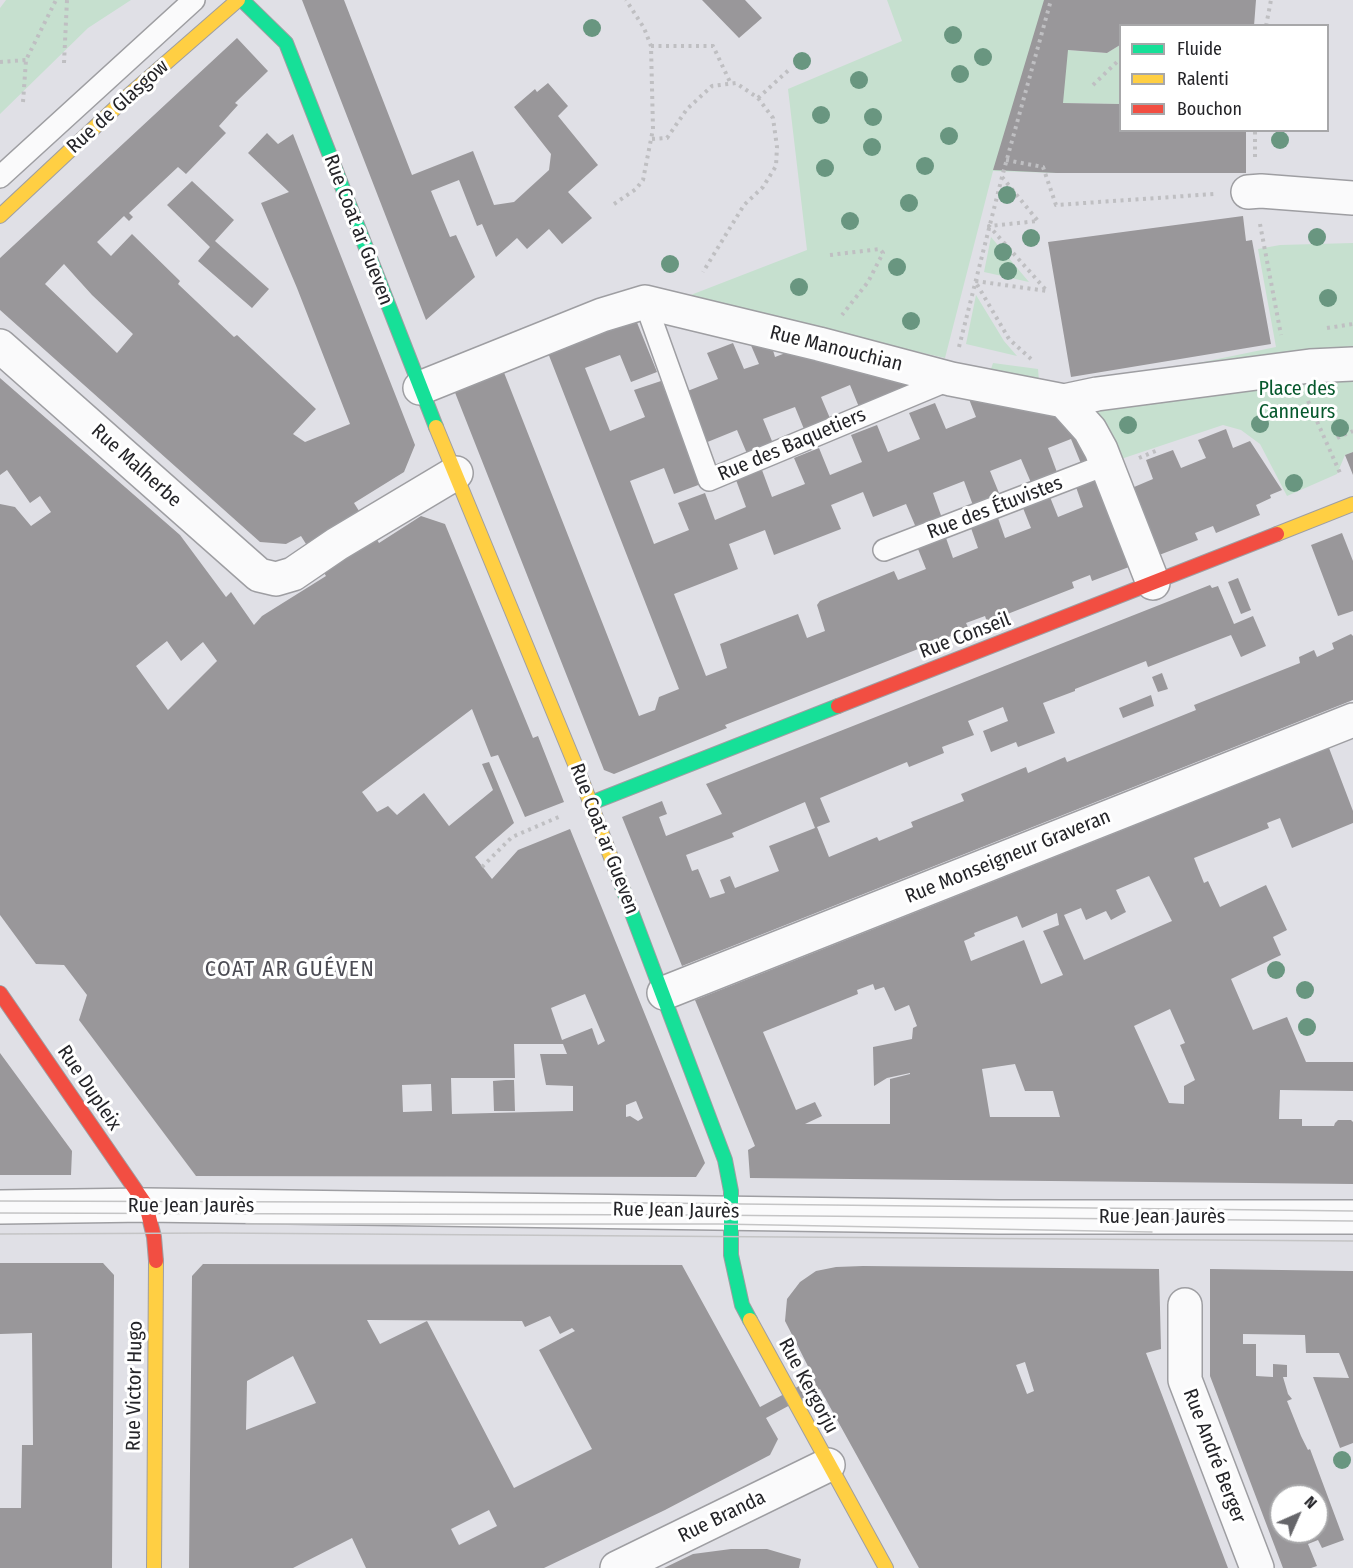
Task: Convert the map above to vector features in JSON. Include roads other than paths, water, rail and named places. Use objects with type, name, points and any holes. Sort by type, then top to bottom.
[{"type":"street","name":"Rue de Glasgow","points":[[0,216],[128,96],[240,0]]},
{"type":"street","name":"Rue Coat ar Gueven","points":[[240,0],[286,44],[420,388],[591,803],[664,993],[726,1160],[731,1212]]},
{"type":"street","points":[[1248,192],[1353,198]]},
{"type":"street","points":[[420,388],[602,315],[645,302]]},
{"type":"street","name":"Rue Manouchian","points":[[645,302],[819,344],[954,366],[1064,401]]},
{"type":"street","name":"Rue Malherbe","points":[[0,346],[258,575],[276,579],[293,574],[456,473]]},
{"type":"street","points":[[1153,583],[1090,430],[1064,401],[1097,394],[1294,369],[1353,364]]},
{"type":"street","name":"Rue Conseil","points":[[591,803],[1353,504]]},
{"type":"street","name":"Rue Monseigneur Graveran","points":[[664,993],[1353,720]]},
{"type":"street","name":"Rue Dupleix","points":[[0,993],[146,1205]]},
{"type":"street","name":"Rue Jean Jaurès","points":[[0,1208],[146,1205],[999,1217],[1353,1217]]},
{"type":"street","name":"Rue Victor Hugo","points":[[146,1205],[154,1237],[156,1265],[154,1568]]},
{"type":"street","name":"Rue Kergorju","points":[[731,1212],[731,1255],[742,1305],[886,1568]]},
{"type":"street","name":"Rue André Berger","points":[[1185,1305],[1185,1380],[1257,1568]]},
{"type":"street","name":"Rue Branda","points":[[617,1568],[828,1465]]},
{"type":"lane","name":"Rue de Glasgow","points":[[0,177],[194,0]]},
{"type":"lane","name":"Rue des Baquetiers","points":[[645,302],[709,480],[954,366]]},
{"type":"lane","name":"Rue des Étuvistes","points":[[884,550],[1106,465]]},
{"type":"tram line","points":[[0,1201],[656,1203],[1353,1211]]},
{"type":"tram line","points":[[0,1213],[700,1215],[1353,1221]]},
{"type":"tram line","points":[[246,1224],[719,1224],[1152,1232]]},
{"type":"tram line","points":[[0,1234],[216,1233],[1353,1241]]},
{"type":"district","name":"COAT AR GUÉVEN","points":[[290,970]]},
{"type":"park label","name":"Place des Canneurs","points":[[1297,400]]}]
